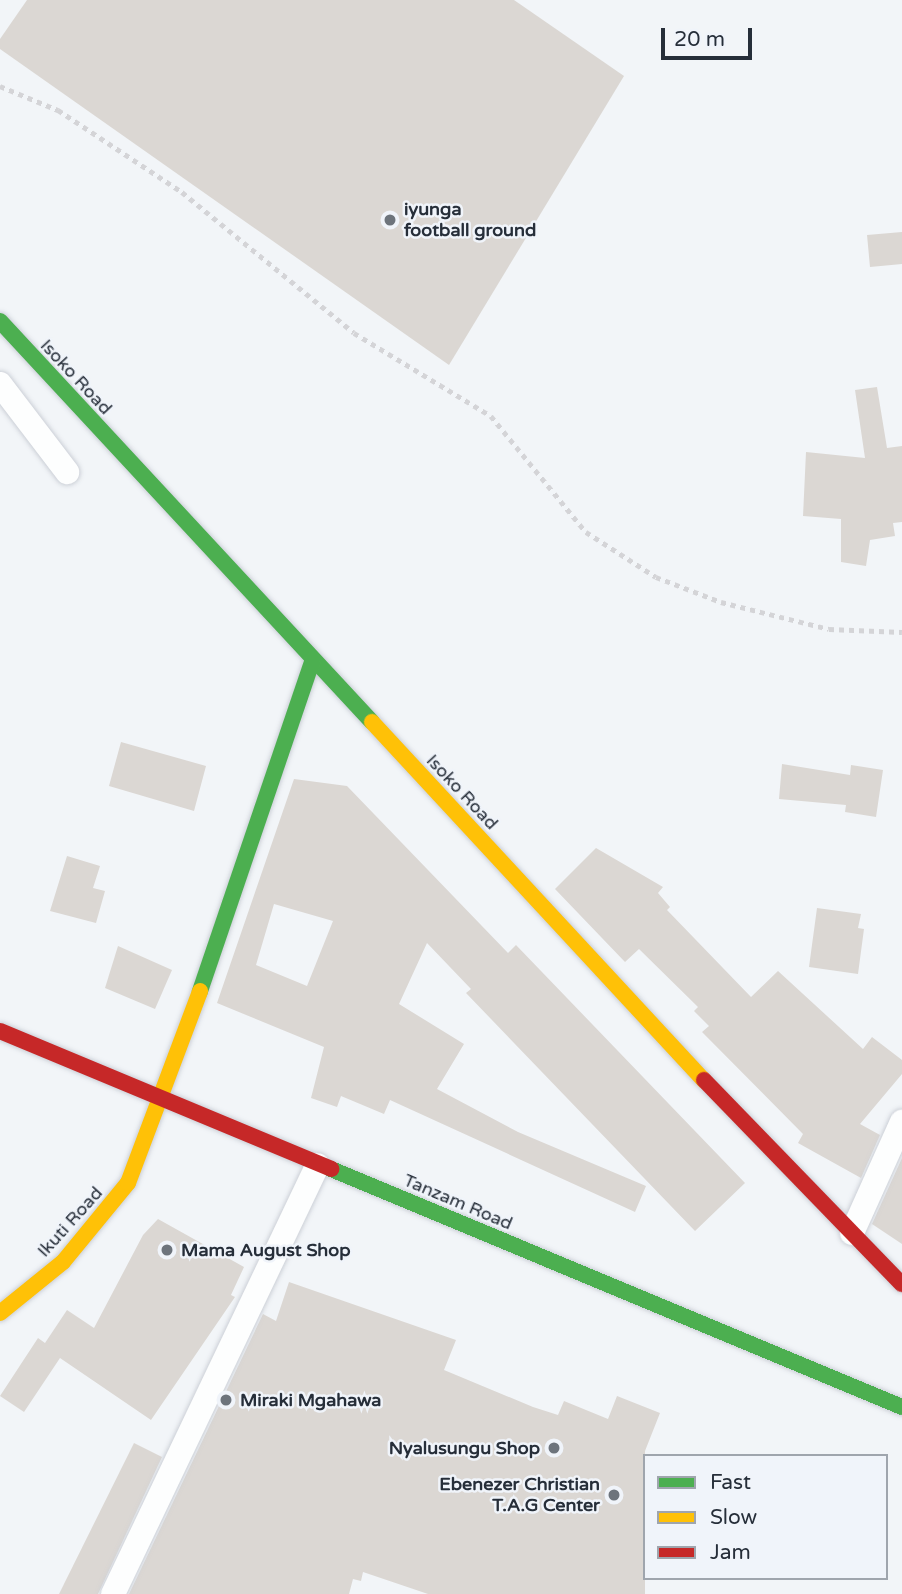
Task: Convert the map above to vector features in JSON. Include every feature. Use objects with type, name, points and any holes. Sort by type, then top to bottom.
[{"type":"main road","name":"Isoko Road","points":[[0,321],[313,660],[902,1284]]},
{"type":"main road","name":"Ikuti Road","points":[[0,1313],[63,1262],[104,1218],[128,1183],[163,1100],[313,660]]},
{"type":"main road","name":"Tanzam Road","points":[[0,1031],[902,1407]]},
{"type":"street","points":[[0,384],[67,472]]},
{"type":"street","points":[[852,1233],[902,1122]]},
{"type":"street","points":[[113,1594],[318,1165]]},
{"type":"path","points":[[0,86],[58,110],[182,192],[354,333],[491,416],[586,532],[656,577],[721,601],[829,629],[902,632]]},
{"type":"building","name":"iyunga football ground","points":[[27,0],[514,0],[624,76],[449,365],[0,49],[0,39]]},
{"type":"building","points":[[902,232],[902,264],[870,267],[867,235]]},
{"type":"building","points":[[877,387],[887,448],[902,446],[902,522],[893,523],[895,536],[870,540],[866,566],[841,562],[841,519],[803,516],[806,452],[865,458],[855,390]]},
{"type":"building","points":[[121,742],[206,766],[194,811],[109,786]]},
{"type":"building","points":[[782,764],[850,775],[851,765],[883,770],[876,817],[845,812],[846,805],[779,799]]},
{"type":"building","points":[[294,779],[347,786],[508,953],[516,945],[745,1183],[695,1231],[466,993],[471,989],[427,943],[399,1004],[464,1044],[437,1089],[518,1132],[646,1186],[635,1212],[390,1100],[384,1114],[341,1096],[337,1107],[311,1098],[324,1047],[217,1003]],"holes":[[[274,904],[333,921],[307,986],[256,965]]]},
{"type":"building","points":[[596,848],[663,887],[658,893],[670,907],[667,910],[751,997],[778,971],[863,1049],[872,1037],[902,1060],[902,1074],[860,1124],[880,1135],[861,1178],[798,1143],[803,1134],[702,1032],[709,1026],[694,1011],[698,1007],[639,949],[625,962],[555,889]]},
{"type":"building","points":[[67,856],[100,866],[93,888],[105,891],[96,923],[50,911]]},
{"type":"building","points":[[817,908],[861,914],[858,928],[864,929],[858,974],[809,967]]},
{"type":"building","points":[[118,946],[172,970],[155,1009],[105,988]]},
{"type":"building","points":[[902,1158],[902,1244],[872,1224]]},
{"type":"building","points":[[158,1219],[244,1267],[231,1295],[235,1297],[151,1420],[60,1358],[24,1412],[0,1396],[38,1338],[45,1343],[67,1310],[94,1328],[143,1235]]},
{"type":"building","points":[[289,1282],[456,1340],[444,1370],[533,1407],[558,1415],[564,1401],[608,1419],[617,1396],[660,1413],[643,1454],[645,1594],[428,1594],[363,1572],[361,1581],[353,1579],[349,1594],[129,1594],[263,1314],[276,1321]]},
{"type":"building","points":[[134,1443],[162,1457],[98,1594],[59,1594]]},
{"type":"traffic: fast","points":[[0,321],[372,722]]},
{"type":"traffic: fast","points":[[200,991],[313,660]]},
{"type":"traffic: fast","points":[[331,1169],[902,1407]]},
{"type":"traffic: slow","points":[[372,722],[704,1080]]},
{"type":"traffic: slow","points":[[0,1313],[63,1262],[128,1183],[200,991]]},
{"type":"traffic: jam","points":[[0,1031],[331,1169]]},
{"type":"traffic: jam","points":[[704,1080],[902,1284]]},
{"type":"place","name":"iyunga football ground","points":[[390,220]]},
{"type":"place","name":"Mama August Shop","points":[[167,1250]]},
{"type":"place","name":"Miraki Mgahawa","points":[[226,1400]]},
{"type":"place","name":"Nyalusungu Shop","points":[[554,1448]]},
{"type":"place","name":"Ebenezer Christian T.A.G Center","points":[[614,1495]]}]
